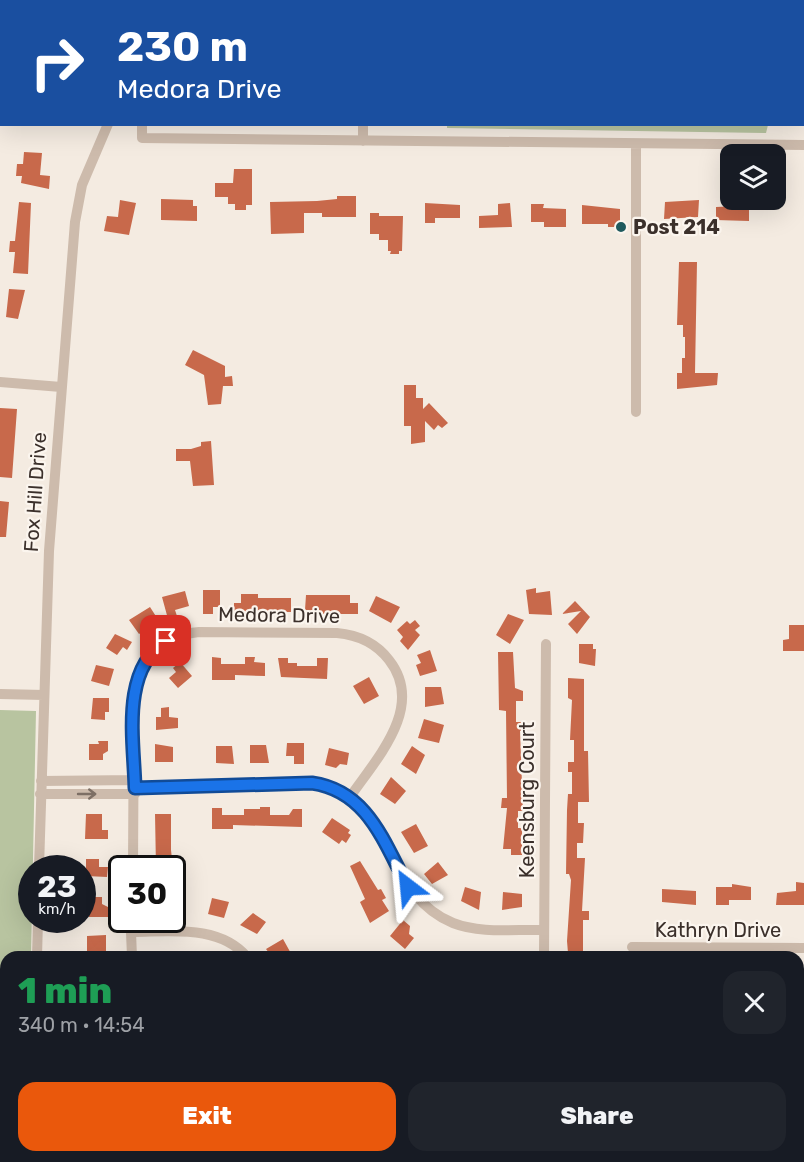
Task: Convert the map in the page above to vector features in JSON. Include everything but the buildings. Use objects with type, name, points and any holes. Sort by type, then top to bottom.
[{"type":"street","name":"Fox Hill Drive","points":[[39,855],[49,551],[76,213],[88,168],[107,126]]},
{"type":"street","points":[[142,126],[142,138],[804,145]]},
{"type":"street","points":[[363,126],[363,141]]},
{"type":"street","points":[[636,144],[636,412]]},
{"type":"street","points":[[0,382],[61,387]]},
{"type":"street","name":"Medora Drive","points":[[133,855],[134,688],[143,664],[162,644],[181,635],[199,632],[337,633],[359,637],[382,651],[397,673],[402,694],[402,707],[395,729],[350,797]]},
{"type":"street","name":"Keensburg Court","points":[[544,951],[546,644]]},
{"type":"street","points":[[0,694],[44,695]]},
{"type":"street","points":[[41,781],[135,787]]},
{"type":"street","points":[[40,794],[135,787],[312,783],[332,787],[350,797],[369,815],[403,880],[430,910],[453,923],[471,928],[544,930]]},
{"type":"street","points":[[38,933],[38,951]]},
{"type":"street","points":[[131,933],[132,951]]},
{"type":"street","points":[[169,933],[207,934],[229,943],[239,951]]},
{"type":"street","name":"Kathryn Drive","points":[[632,947],[804,948]]},
{"type":"green space","points":[[447,126],[768,126],[766,133],[447,128]]},
{"type":"green space","points":[[0,710],[36,711],[33,855],[18,855],[18,933],[31,933],[31,951],[0,951]]},
{"type":"place","name":"Post 214","points":[[621,227]]},
{"type":"route","points":[[166,641],[156,648],[143,664],[134,688],[135,788],[312,783],[332,787],[350,797],[369,815],[408,887]]}]
